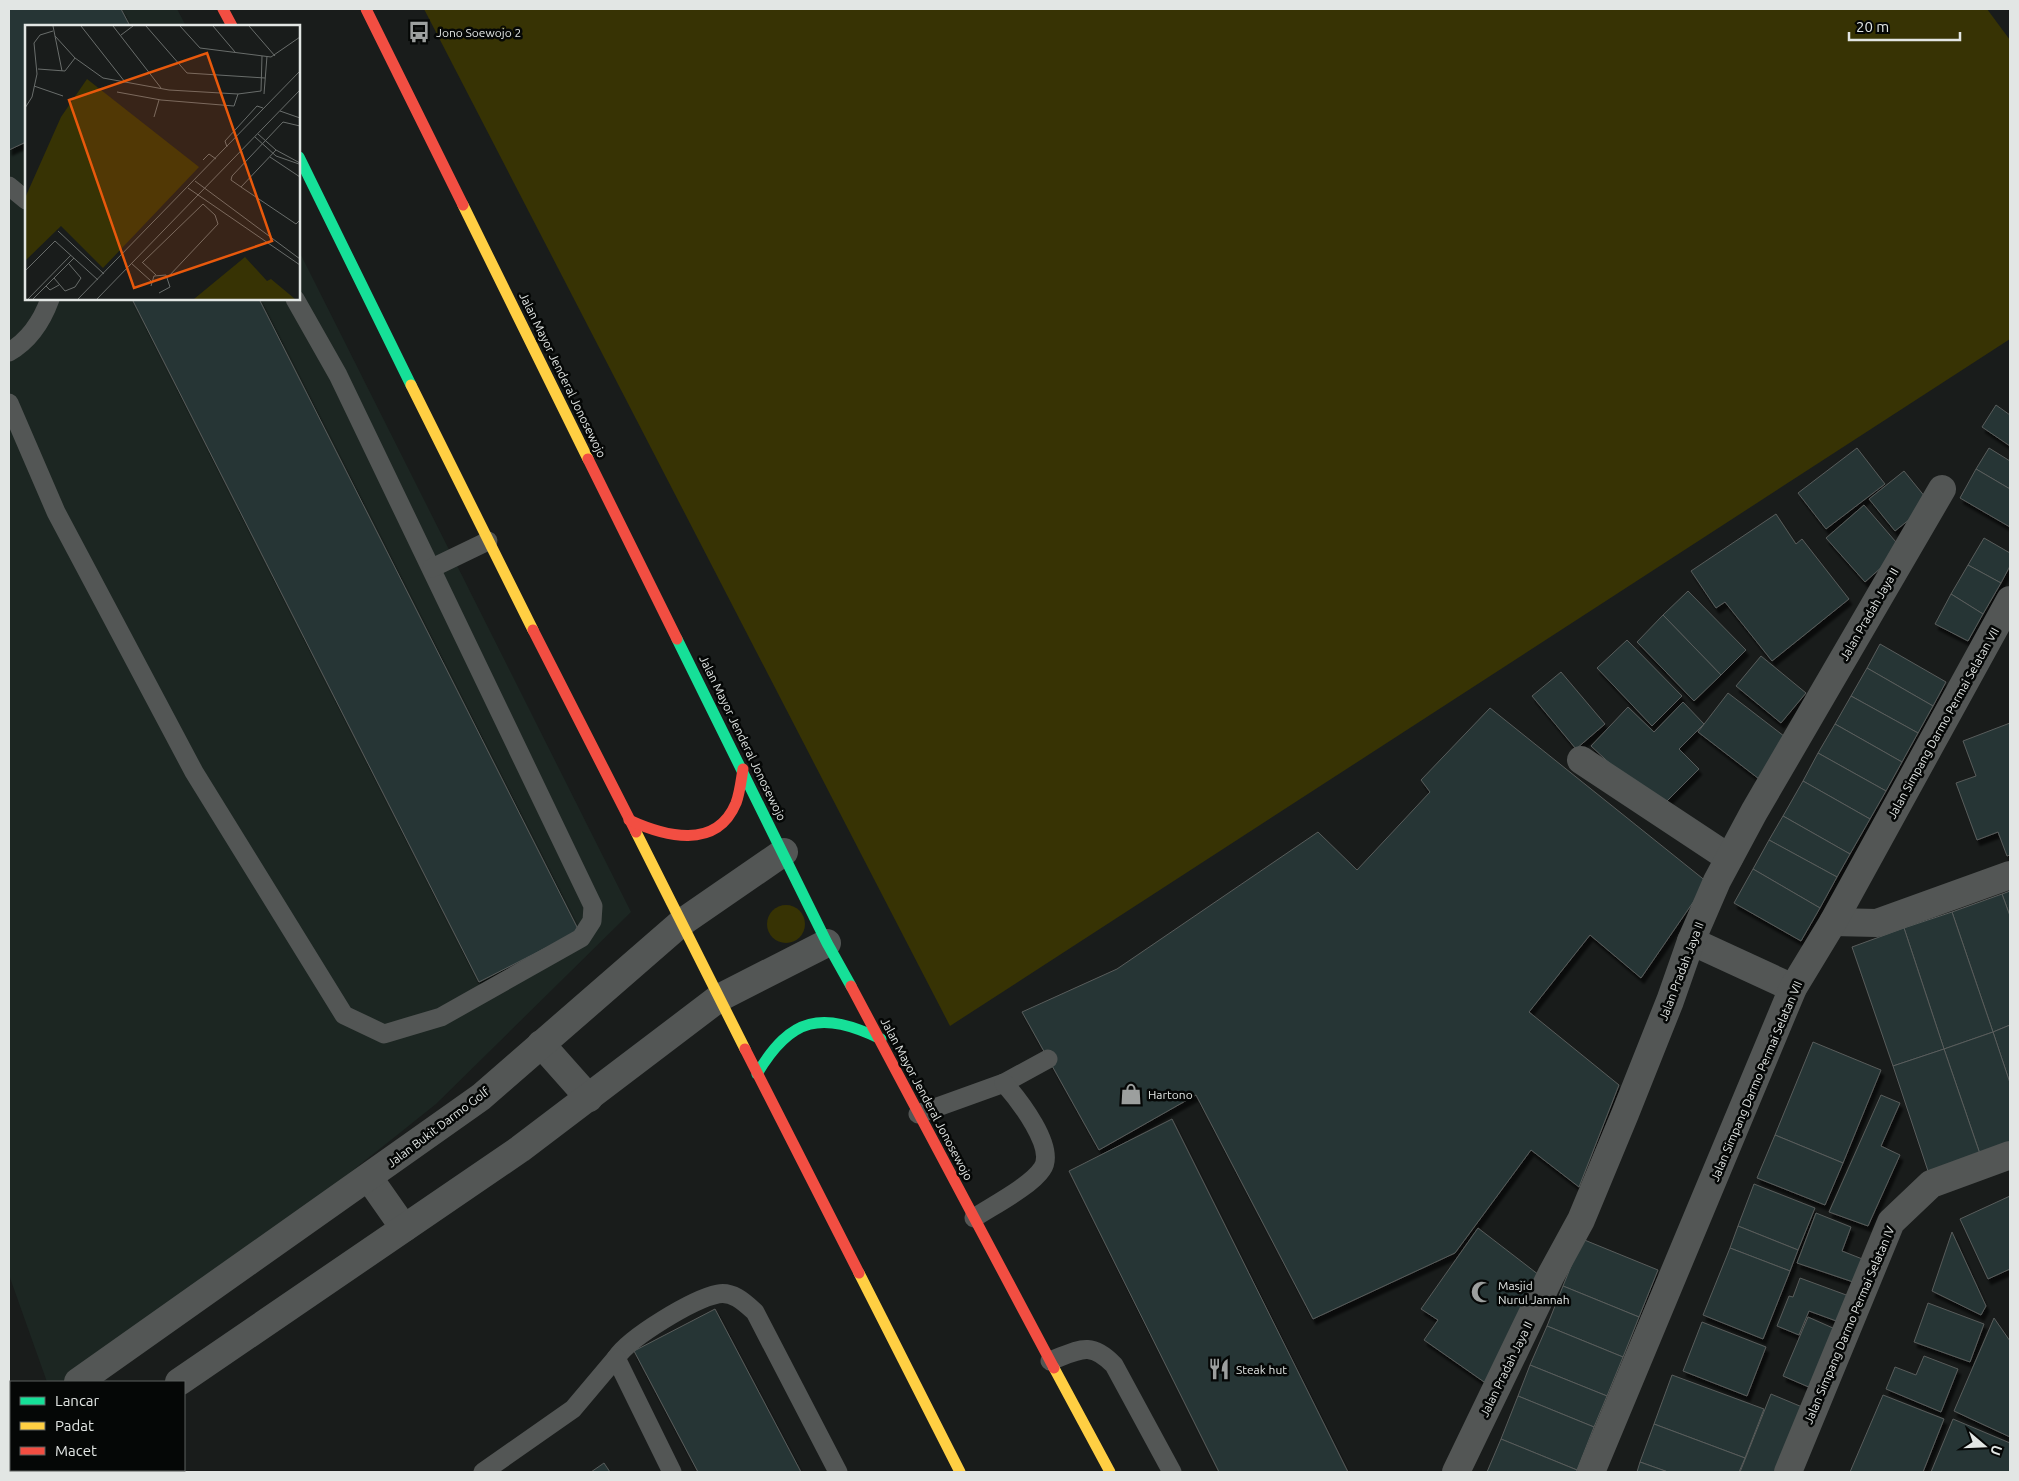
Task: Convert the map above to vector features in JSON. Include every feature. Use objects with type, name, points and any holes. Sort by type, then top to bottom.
[{"type":"main road","points":[[223,9],[231,25]]},
{"type":"main road","name":"Jalan Mayor Jenderal Jonosewojo","points":[[366,9],[784,852],[827,943],[881,1039],[918,1114],[1110,1472]]},
{"type":"main road","points":[[300,159],[488,541],[960,1472]]},
{"type":"main road","points":[[629,820],[654,832],[673,837],[699,835],[712,830],[727,818],[737,800],[743,769]]},
{"type":"main road","points":[[757,1074],[772,1050],[785,1035],[802,1024],[822,1020],[837,1022],[860,1028],[881,1039]]},
{"type":"street","name":"Jalan Pradah Jaya II","points":[[1456,1472],[1551,1275],[1580,1220],[1643,1071],[1691,941],[1729,858],[1942,489]]},
{"type":"street","name":"Jalan Simpang Darmo Permai Selatan VII","points":[[1591,1472],[1793,988],[1833,922],[2010,600]]},
{"type":"street","points":[[1581,760],[1729,858]]},
{"type":"street","name":"Jalan Bukit Darmo Golf","points":[[79,1381],[370,1178],[481,1097],[681,922],[784,852]]},
{"type":"street","points":[[1833,922],[1877,923],[2010,876]]},
{"type":"street","points":[[1691,941],[1793,988]]},
{"type":"street","points":[[180,1381],[520,1149],[719,998],[827,943]]},
{"type":"street","points":[[541,1044],[589,1098]]},
{"type":"street","name":"Jalan Simpang Darmo Permai Selatan IV","points":[[1788,1472],[1891,1222],[1931,1184],[2010,1155]]},
{"type":"street","points":[[370,1178],[404,1228]]},
{"type":"lane","points":[[9,352],[20,346],[42,320],[50,300]]},
{"type":"lane","points":[[9,403],[56,512],[194,772],[344,1015],[384,1034],[441,1017],[582,938],[592,921],[592,906],[432,568],[338,375],[296,300]]},
{"type":"lane","points":[[432,568],[488,541]]},
{"type":"lane","points":[[918,1114],[1004,1083],[1048,1059]]},
{"type":"lane","points":[[974,1218],[1035,1177],[1044,1167],[1046,1149],[1021,1102],[1004,1083]]},
{"type":"lane","points":[[483,1472],[572,1410],[624,1346],[672,1314],[719,1294],[741,1298],[755,1312],[838,1472]]},
{"type":"lane","points":[[1050,1361],[1086,1348],[1102,1353],[1114,1366],[1172,1472]]},
{"type":"lane","points":[[616,1358],[672,1472]]},
{"type":"shaded area","points":[[9,9],[177,9],[185,25],[25,25],[25,300],[300,300],[300,253],[631,912],[436,1104],[133,1346],[75,1381],[47,1381],[9,1275]]},
{"type":"shaded area","points":[[424,9],[1987,9],[2010,40],[2010,339],[950,1026]]},
{"type":"shaded area","points":[[786,905],[800,910],[805,924],[800,938],[786,943],[772,938],[767,924],[772,910]]},
{"type":"building","points":[[9,9],[121,9],[129,25],[25,25],[25,142],[9,150]]},
{"type":"building","points":[[133,300],[260,300],[579,931],[479,982]]},
{"type":"building","points":[[1996,405],[2010,415],[2010,446],[1982,427]]},
{"type":"building","points":[[1857,448],[1885,484],[1826,529],[1798,493]]},
{"type":"building","points":[[1989,448],[2010,461],[2010,489],[1976,469]]},
{"type":"building","points":[[1976,469],[2010,489],[2010,527],[1960,498]]},
{"type":"building","points":[[1904,471],[1930,503],[1895,531],[1869,499]]},
{"type":"building","points":[[1864,505],[1902,549],[1865,582],[1826,538]]},
{"type":"building","points":[[1776,514],[1796,544],[1802,539],[1849,599],[1772,661],[1725,602],[1716,608],[1691,571]]},
{"type":"building","points":[[1984,538],[2010,553],[2010,566],[2001,583],[1968,565]]},
{"type":"building","points":[[1968,565],[2001,583],[1983,614],[1951,594]]},
{"type":"building","points":[[1688,591],[1746,650],[1721,675],[1663,615]]},
{"type":"building","points":[[1951,594],[1983,614],[1968,641],[1935,624]]},
{"type":"building","points":[[1663,615],[1721,675],[1694,701],[1637,642]]},
{"type":"building","points":[[1627,640],[1682,696],[1652,726],[1597,668]]},
{"type":"building","points":[[1880,644],[1946,682],[1933,706],[1867,668]]},
{"type":"building","points":[[1761,656],[1806,693],[1781,723],[1736,686]]},
{"type":"building","points":[[1867,668],[1933,706],[1918,733],[1851,696]]},
{"type":"building","points":[[1561,672],[1605,724],[1576,749],[1532,696]]},
{"type":"building","points":[[1728,693],[1793,743],[1763,782],[1698,732]]},
{"type":"building","points":[[1851,696],[1918,733],[1902,762],[1835,724]]},
{"type":"building","points":[[1683,702],[1704,724],[1679,749],[1699,769],[1659,809],[1591,746],[1628,707],[1654,732]]},
{"type":"building","points":[[1490,708],[1707,882],[1641,978],[1590,935],[1529,1012],[1619,1085],[1579,1187],[1531,1150],[1455,1253],[1313,1319],[1196,1095],[1099,1150],[1022,1012],[1117,969],[1318,832],[1357,870],[1430,792],[1421,780]]},
{"type":"building","points":[[2010,723],[2010,855],[2007,856],[1998,832],[1977,840],[1956,783],[1976,776],[1963,741]]},
{"type":"building","points":[[1835,724],[1902,762],[1886,791],[1818,753]]},
{"type":"building","points":[[1818,753],[1886,791],[1870,819],[1803,781]]},
{"type":"building","points":[[1803,781],[1870,819],[1850,854],[1783,816]]},
{"type":"building","points":[[1783,816],[1850,854],[1837,877],[1769,840]]},
{"type":"building","points":[[1769,840],[1837,877],[1820,908],[1753,869]]},
{"type":"building","points":[[1753,869],[1820,908],[1801,941],[1734,903]]},
{"type":"building","points":[[2010,891],[2010,916],[2002,894]]},
{"type":"building","points":[[2002,894],[2010,916],[2010,1025],[1993,1032],[1952,912]]},
{"type":"building","points":[[1952,912],[1993,1032],[1944,1049],[1904,928]]},
{"type":"building","points":[[1904,928],[1944,1049],[1893,1066],[1852,947]]},
{"type":"building","points":[[2010,1025],[2010,1083],[1993,1032]]},
{"type":"building","points":[[1993,1032],[2010,1083],[2010,1143],[1980,1154],[1944,1049]]},
{"type":"building","points":[[1813,1042],[1881,1070],[1843,1163],[1775,1135]]},
{"type":"building","points":[[1944,1049],[1980,1154],[1928,1171],[1893,1066]]},
{"type":"building","points":[[1881,1095],[1900,1103],[1881,1146],[1900,1155],[1868,1226],[1829,1212]]},
{"type":"building","points":[[1172,1119],[1348,1472],[1219,1472],[1069,1171]]},
{"type":"building","points":[[1775,1135],[1843,1163],[1825,1205],[1757,1178]]},
{"type":"building","points":[[1754,1184],[1815,1208],[1798,1250],[1738,1226]]},
{"type":"building","points":[[2010,1196],[2010,1269],[1988,1279],[1960,1219]]},
{"type":"building","points":[[1816,1213],[1851,1227],[1842,1251],[1870,1262],[1862,1285],[1797,1263]]},
{"type":"building","points":[[1738,1226],[1798,1250],[1790,1271],[1730,1248]]},
{"type":"building","name":"Masjid Nurul Jannah","points":[[1478,1228],[1539,1275],[1487,1384],[1424,1340],[1438,1320],[1421,1309]]},
{"type":"building","points":[[1952,1232],[1986,1306],[1981,1315],[1932,1291]]},
{"type":"building","points":[[1582,1239],[1658,1270],[1639,1317],[1563,1286]]},
{"type":"building","points":[[1730,1248],[1790,1271],[1763,1339],[1703,1315]]},
{"type":"building","points":[[1800,1278],[1849,1296],[1839,1322],[1809,1311],[1799,1335],[1777,1326],[1789,1296],[1793,1297]]},
{"type":"building","points":[[1563,1286],[1639,1317],[1623,1357],[1547,1326]]},
{"type":"building","points":[[1928,1303],[1984,1324],[1970,1362],[1914,1342]]},
{"type":"building","points":[[715,1309],[801,1472],[698,1472],[634,1351]]},
{"type":"building","points":[[1808,1317],[1842,1332],[1818,1391],[1783,1376]]},
{"type":"building","points":[[1994,1318],[2010,1341],[2010,1437],[1954,1411]]},
{"type":"building","points":[[1702,1322],[1766,1347],[1747,1396],[1683,1371]]},
{"type":"building","points":[[1547,1326],[1623,1357],[1607,1396],[1530,1365]]},
{"type":"building","points":[[1924,1356],[1958,1369],[1941,1412],[1886,1389],[1895,1367],[1916,1375]]},
{"type":"building","points":[[1530,1365],[1607,1396],[1594,1427],[1518,1396]]},
{"type":"building","points":[[1672,1375],[1764,1409],[1745,1458],[1654,1424]]},
{"type":"building","points":[[1771,1394],[1807,1409],[1782,1472],[1740,1472]]},
{"type":"building","points":[[1883,1395],[1944,1419],[1923,1472],[1850,1472]]},
{"type":"building","points":[[1518,1396],[1594,1427],[1577,1470],[1501,1439]]},
{"type":"building","points":[[1953,1419],[2010,1443],[2010,1472],[1931,1472]]},
{"type":"building","points":[[1654,1424],[1745,1458],[1739,1472],[1668,1472],[1640,1462]]},
{"type":"building","points":[[1501,1439],[1577,1470],[1576,1472],[1487,1472]]},
{"type":"building","points":[[1640,1462],[1668,1472],[1637,1472]]},
{"type":"building","points":[[604,1463],[610,1472],[591,1472]]},
{"type":"traffic: fast","points":[[300,159],[411,385]]},
{"type":"traffic: fast","points":[[677,639],[827,943],[851,986]]},
{"type":"traffic: fast","points":[[757,1074],[782,1040],[796,1030],[810,1024],[825,1022],[842,1024],[881,1039]]},
{"type":"traffic: slow","points":[[463,205],[588,459]]},
{"type":"traffic: slow","points":[[411,385],[533,630]]},
{"type":"traffic: slow","points":[[636,832],[745,1049]]},
{"type":"traffic: slow","points":[[859,1273],[960,1472]]},
{"type":"traffic: slow","points":[[1054,1368],[1110,1472]]},
{"type":"traffic: jam","points":[[223,9],[231,25]]},
{"type":"traffic: jam","points":[[366,9],[463,205]]},
{"type":"traffic: jam","points":[[588,459],[677,639]]},
{"type":"traffic: jam","points":[[533,630],[636,832]]},
{"type":"traffic: jam","points":[[629,820],[658,831],[673,834],[703,834],[716,828],[727,818],[736,803],[743,769]]},
{"type":"traffic: jam","points":[[851,986],[1054,1368]]},
{"type":"traffic: jam","points":[[745,1049],[859,1273]]},
{"type":"place","name":"Jono Soewojo 2","points":[[419,32]]},
{"type":"place","name":"Hartono","points":[[1131,1094]]},
{"type":"place","name":"Masjid Nurul Jannah","points":[[1482,1292]]},
{"type":"place","name":"Steak hut","points":[[1219,1369]]}]
